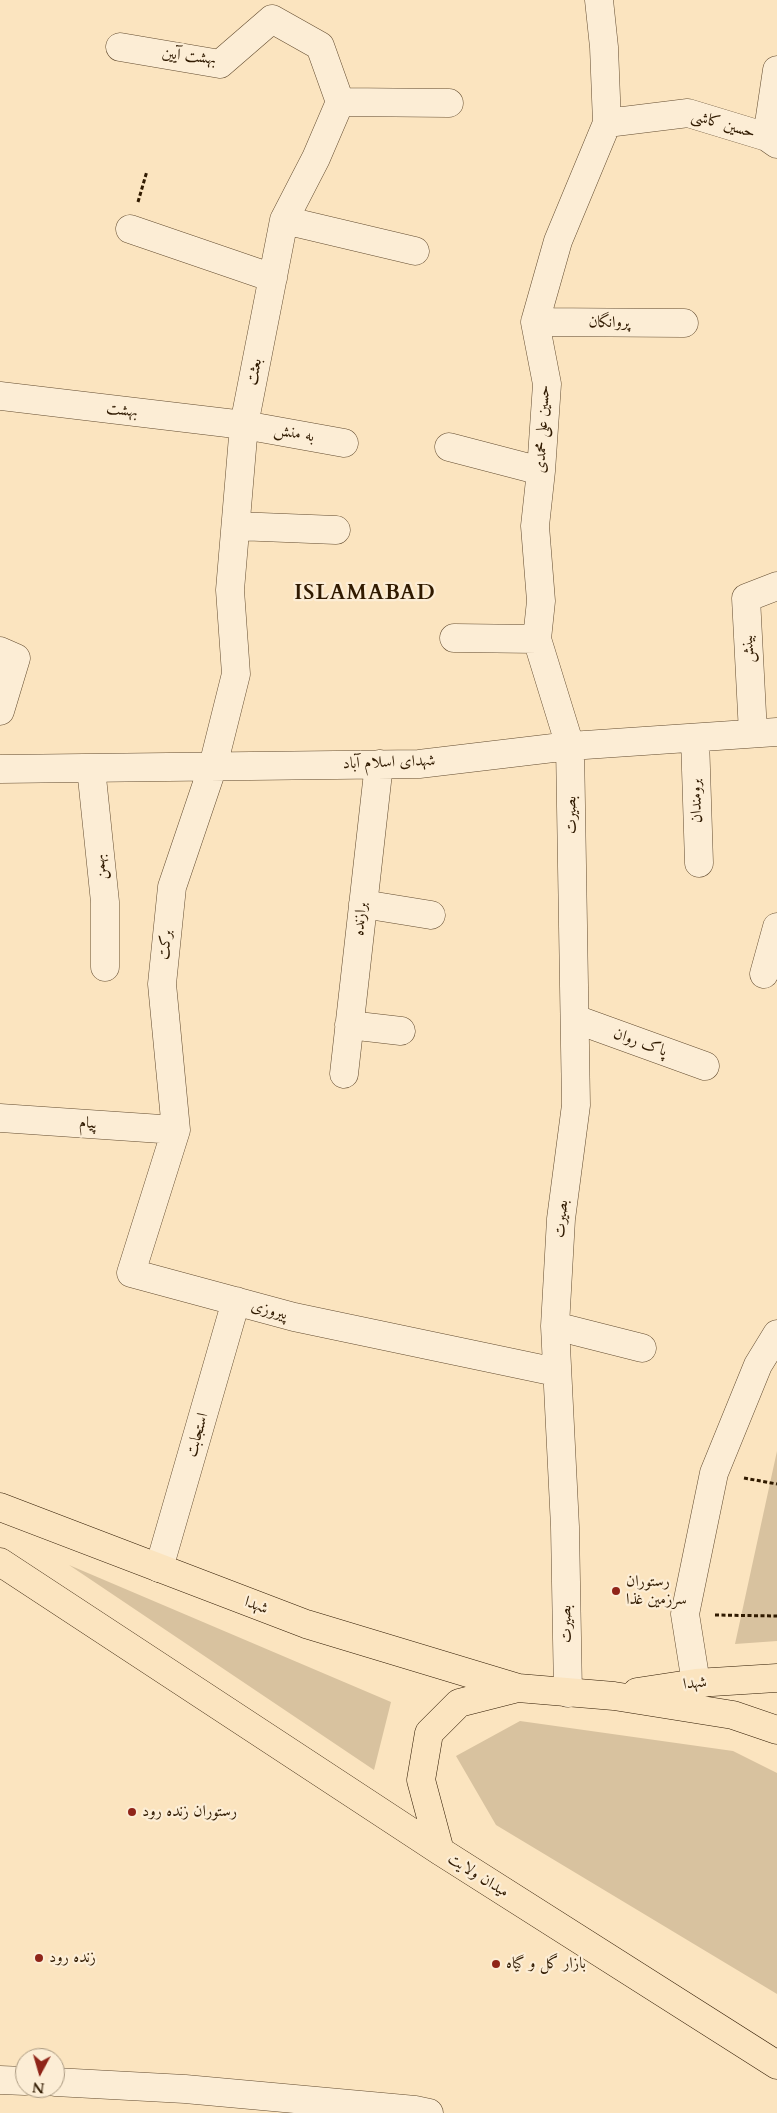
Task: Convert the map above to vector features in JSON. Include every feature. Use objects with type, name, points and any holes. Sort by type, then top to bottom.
[{"type":"main road","name":"شهدا","points":[[0,1508],[306,1624],[518,1688]]},
{"type":"main road","points":[[0,1562],[440,1851]]},
{"type":"main road","name":"شهدا","points":[[614,1696],[696,1683],[777,1678]]},
{"type":"main road","name":"میدان ولایت","points":[[777,1730],[733,1715],[614,1696],[518,1688],[460,1703],[429,1733],[421,1780],[440,1851],[777,2065]]},
{"type":"street","name":"حسین علی محمدی","points":[[570,746],[537,640],[541,601],[535,526],[547,384],[535,322],[558,241],[607,123],[604,46],[599,0]]},
{"type":"street","name":"بهشت آیین","points":[[120,47],[220,64],[273,10]]},
{"type":"street","points":[[273,10],[320,46],[340,102],[449,103]]},
{"type":"street","points":[[772,141],[777,70]]},
{"type":"street","name":"بعثت","points":[[213,766],[236,674],[230,590],[244,425],[284,220],[316,158],[340,102]]},
{"type":"street","name":"حسین کاشی","points":[[607,123],[688,114],[772,141]]},
{"type":"street","points":[[284,220],[415,251]]},
{"type":"street","points":[[130,229],[273,278]]},
{"type":"street","name":"پروانگان","points":[[535,322],[684,323]]},
{"type":"street","name":"بهشت","points":[[0,396],[244,425]]},
{"type":"street","name":"به منش","points":[[244,425],[344,443]]},
{"type":"street","points":[[449,447],[541,471]]},
{"type":"street","points":[[236,526],[336,530]]},
{"type":"street","name":"بینش","points":[[765,733],[746,598],[777,586]]},
{"type":"street","points":[[454,638],[537,640]]},
{"type":"street","points":[[0,651],[16,658],[0,711]]},
{"type":"street","name":"شهدای اسلام آباد","points":[[0,769],[419,764],[570,746],[765,733]]},
{"type":"street","name":"برومندان","points":[[695,738],[699,863]]},
{"type":"street","name":"بصیرت","points":[[568,1693],[565,1527],[555,1326],[561,1219],[576,1105],[570,746]]},
{"type":"street","name":"برازنده","points":[[344,1074],[379,764]]},
{"type":"street","name":"برکت","points":[[176,1130],[162,984],[163,974],[172,887],[213,766]]},
{"type":"street","name":"بهمن","points":[[91,768],[105,902],[105,967]]},
{"type":"street","points":[[363,904],[431,915]]},
{"type":"street","points":[[764,974],[777,927]]},
{"type":"street","name":"پاک روان","points":[[575,1019],[705,1066]]},
{"type":"street","points":[[349,1025],[401,1031]]},
{"type":"street","name":"پیام","points":[[0,1118],[176,1130]]},
{"type":"street","name":"پیروزی","points":[[176,1130],[131,1274],[294,1317],[556,1372]]},
{"type":"street","name":"استجابت","points":[[159,1568],[236,1301]]},
{"type":"street","points":[[555,1326],[642,1348]]},
{"type":"street","points":[[696,1683],[685,1614],[714,1472],[758,1364],[777,1334]]},
{"type":"street","points":[[0,2080],[15,2081]]},
{"type":"street","points":[[65,2083],[185,2089],[415,2110],[430,2113]]},
{"type":"path","points":[[685,1614],[777,1616]]},
{"type":"shaded area","points":[[777,1451],[777,1641],[735,1644]]},
{"type":"shaded area","points":[[69,1565],[391,1702],[374,1770]]},
{"type":"shaded area","points":[[520,1721],[733,1751],[777,1773],[777,1994],[496,1825],[456,1756]]},
{"type":"place","name":"رستوران سرزمین غذا","points":[[616,1591]]},
{"type":"place","name":"رستوران زنده رود","points":[[132,1812]]},
{"type":"place","name":"زنده رود","points":[[39,1958]]},
{"type":"place","name":"بازار گل و گیاه","points":[[496,1964]]},
{"type":"district","name":"ISLAMABAD","points":[[365,594]]}]
